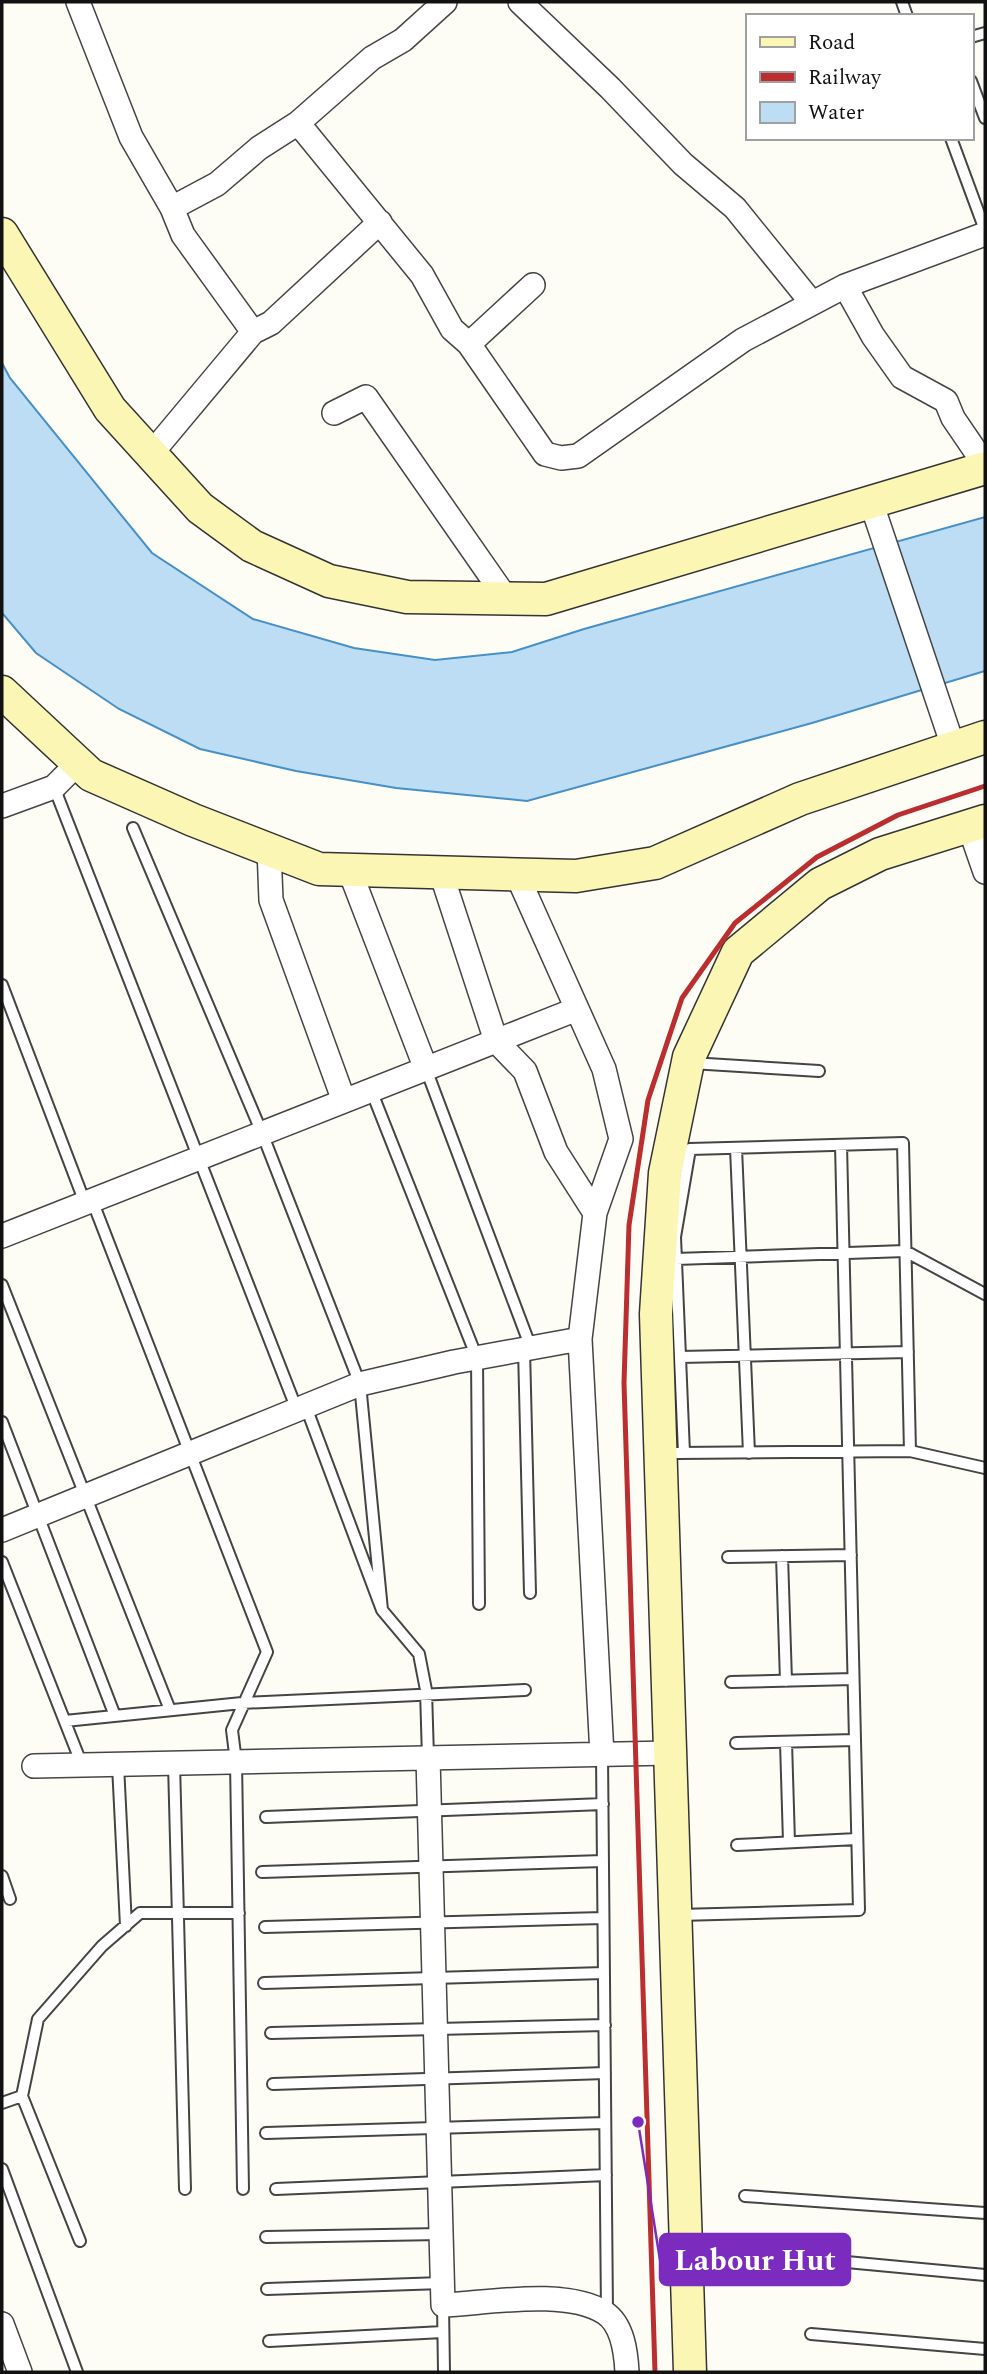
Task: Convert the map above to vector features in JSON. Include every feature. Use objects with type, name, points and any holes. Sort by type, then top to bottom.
[{"type":"street","points":[[78,2],[131,137],[172,208],[183,236],[253,332]]},
{"type":"street","points":[[172,208],[217,184],[259,148],[298,123],[372,58],[403,40],[445,2]]},
{"type":"street","points":[[520,2],[610,88],[682,164],[735,208],[812,303]]},
{"type":"street","points":[[298,123],[422,275],[452,329],[469,344],[545,454],[561,458],[578,456],[743,340],[812,303],[845,286],[985,232]]},
{"type":"street","points":[[151,454],[253,332],[271,323],[380,222]]},
{"type":"street","points":[[2,234],[110,409],[200,508],[252,546],[329,581],[407,597],[546,599],[985,467],[953,418],[946,401],[921,390],[902,377],[873,337],[845,286]]},
{"type":"street","points":[[469,344],[533,285]]},
{"type":"street","points":[[334,413],[366,397],[506,598]]},
{"type":"street","points":[[871,502],[953,746]]},
{"type":"street","points":[[2,692],[91,775],[319,869],[576,876],[655,863],[800,799],[985,737]]},
{"type":"street","points":[[2,806],[54,787],[78,763]]},
{"type":"street","points":[[690,2372],[670,1753],[672,1454],[656,1314],[665,1173],[688,1063],[738,952],[820,884],[880,854],[977,823],[985,872]]},
{"type":"street","points":[[269,849],[271,900],[344,1101]]},
{"type":"street","points":[[349,869],[426,1069]]},
{"type":"street","points":[[441,873],[496,1041],[525,1071],[556,1152],[595,1213]]},
{"type":"street","points":[[517,875],[604,1069],[621,1139],[595,1213],[580,1339],[602,1755]]},
{"type":"street","points":[[2,1236],[577,1009]]},
{"type":"street","points":[[2,1530],[360,1384],[580,1339]]},
{"type":"street","points":[[34,1766],[670,1753]]},
{"type":"street","points":[[428,1758],[443,2294],[571,2300],[607,2314],[625,2345],[627,2372]]},
{"type":"street","points":[[2,2324],[20,2372]]},
{"type":"lane","points":[[973,87],[985,118]]},
{"type":"lane","points":[[952,140],[985,232]]},
{"type":"lane","points":[[54,787],[198,1158],[382,1610],[419,1654],[426,1695],[428,1758]]},
{"type":"lane","points":[[133,828],[262,1133],[360,1384],[382,1610]]},
{"type":"lane","points":[[2,985],[267,1652],[232,1730],[236,1762],[243,2189]]},
{"type":"lane","points":[[688,1063],[819,1071]]},
{"type":"lane","points":[[426,1069],[527,1348],[530,1593]]},
{"type":"lane","points":[[371,1090],[477,1358],[479,1604]]},
{"type":"lane","points":[[910,1451],[903,1143],[690,1149],[675,1237],[680,1357],[672,1454],[910,1451],[985,1468]]},
{"type":"lane","points":[[676,1915],[859,1910],[841,1145]]},
{"type":"lane","points":[[736,1148],[748,1452]]},
{"type":"lane","points":[[676,1259],[905,1251],[985,1294]]},
{"type":"lane","points":[[2,1284],[170,1710]]},
{"type":"lane","points":[[680,1357],[908,1352]]},
{"type":"lane","points":[[2,1422],[115,1716]]},
{"type":"lane","points":[[728,1557],[851,1555]]},
{"type":"lane","points":[[782,1556],[786,1681]]},
{"type":"lane","points":[[2,1562],[83,1765]]},
{"type":"lane","points":[[731,1682],[853,1679]]},
{"type":"lane","points":[[65,1721],[242,1703],[525,1690]]},
{"type":"lane","points":[[736,1743],[855,1740]]},
{"type":"lane","points":[[786,1742],[789,1842]]},
{"type":"lane","points":[[602,1755],[607,2314]]},
{"type":"lane","points":[[173,1763],[185,2189]]},
{"type":"lane","points":[[118,1765],[126,1926]]},
{"type":"lane","points":[[266,1817],[603,1804]]},
{"type":"lane","points":[[737,1845],[857,1839]]},
{"type":"lane","points":[[262,1872],[603,1861]]},
{"type":"lane","points":[[2,1876],[10,1899]]},
{"type":"lane","points":[[80,2241],[22,2096],[38,2020],[102,1946],[140,1913],[239,1913]]},
{"type":"lane","points":[[265,1927],[603,1918]]},
{"type":"lane","points":[[264,1983],[604,1973]]},
{"type":"lane","points":[[271,2033],[604,2025]]},
{"type":"lane","points":[[273,2084],[605,2073]]},
{"type":"lane","points":[[2,2103],[22,2096]]},
{"type":"lane","points":[[266,2133],[605,2123]]},
{"type":"lane","points":[[2,2169],[77,2372]]},
{"type":"lane","points":[[276,2189],[606,2175]]},
{"type":"lane","points":[[745,2196],[985,2213]]},
{"type":"lane","points":[[266,2237],[441,2234]]},
{"type":"lane","points":[[804,2258],[985,2276]]},
{"type":"lane","points":[[267,2289],[443,2294],[444,2372]]},
{"type":"lane","points":[[269,2341],[443,2332]]},
{"type":"lane","points":[[811,2334],[985,2349]]},
{"type":"water","points":[[2,363],[10,378],[152,553],[253,619],[354,648],[435,660],[512,652],[584,629],[985,517],[985,671],[812,723],[527,801],[396,788],[296,771],[200,749],[119,709],[36,653],[2,613]]},
{"type":"railway","points":[[655,2372],[624,1383],[629,1225],[648,1100],[682,998],[735,923],[817,857],[898,815],[985,786]]},
{"type":"place","name":"Labour Hut","points":[[638,2122]]}]
